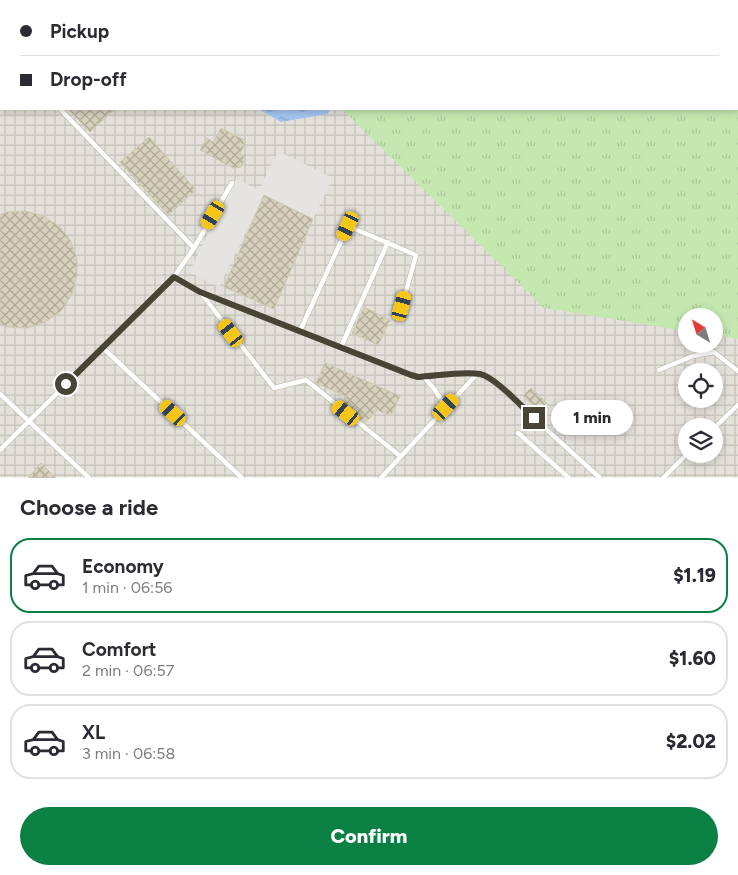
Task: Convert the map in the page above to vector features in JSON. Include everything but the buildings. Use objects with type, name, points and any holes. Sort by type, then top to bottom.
[{"type":"lane","points":[[61,110],[194,248]]},
{"type":"lane","points":[[0,450],[174,277],[194,248],[232,183]]},
{"type":"lane","points":[[300,331],[348,226],[416,255],[402,306]]},
{"type":"lane","points":[[341,347],[388,242]]},
{"type":"lane","points":[[174,277],[200,292],[411,375],[424,377],[483,375],[492,380],[600,478]]},
{"type":"lane","points":[[200,292],[274,388],[306,380],[400,456]]},
{"type":"lane","points":[[103,348],[242,478]]},
{"type":"lane","points":[[659,370],[693,356],[714,352],[738,371]]},
{"type":"lane","points":[[380,478],[477,374]]},
{"type":"lane","points":[[424,377],[446,407]]},
{"type":"lane","points":[[0,394],[89,478]]},
{"type":"lane","points":[[723,419],[738,405]]},
{"type":"lane","points":[[518,433],[568,478]]},
{"type":"lane","points":[[663,478],[678,463]]},
{"type":"shaded area","points":[[0,110],[259,110],[281,122],[328,114],[330,110],[738,110],[738,477],[0,477]]},
{"type":"shaded area","points":[[278,151],[333,178],[313,219],[264,195],[219,287],[189,272],[236,179],[259,190]]},
{"type":"green space","points":[[343,110],[738,110],[738,339],[723,336],[723,308],[678,308],[678,330],[544,308]]},
{"type":"water","points":[[260,110],[330,110],[328,114],[281,122]]},
{"type":"route","points":[[66,384],[174,277],[200,292],[411,375],[418,377],[472,373],[483,375],[492,380],[534,418]]}]
